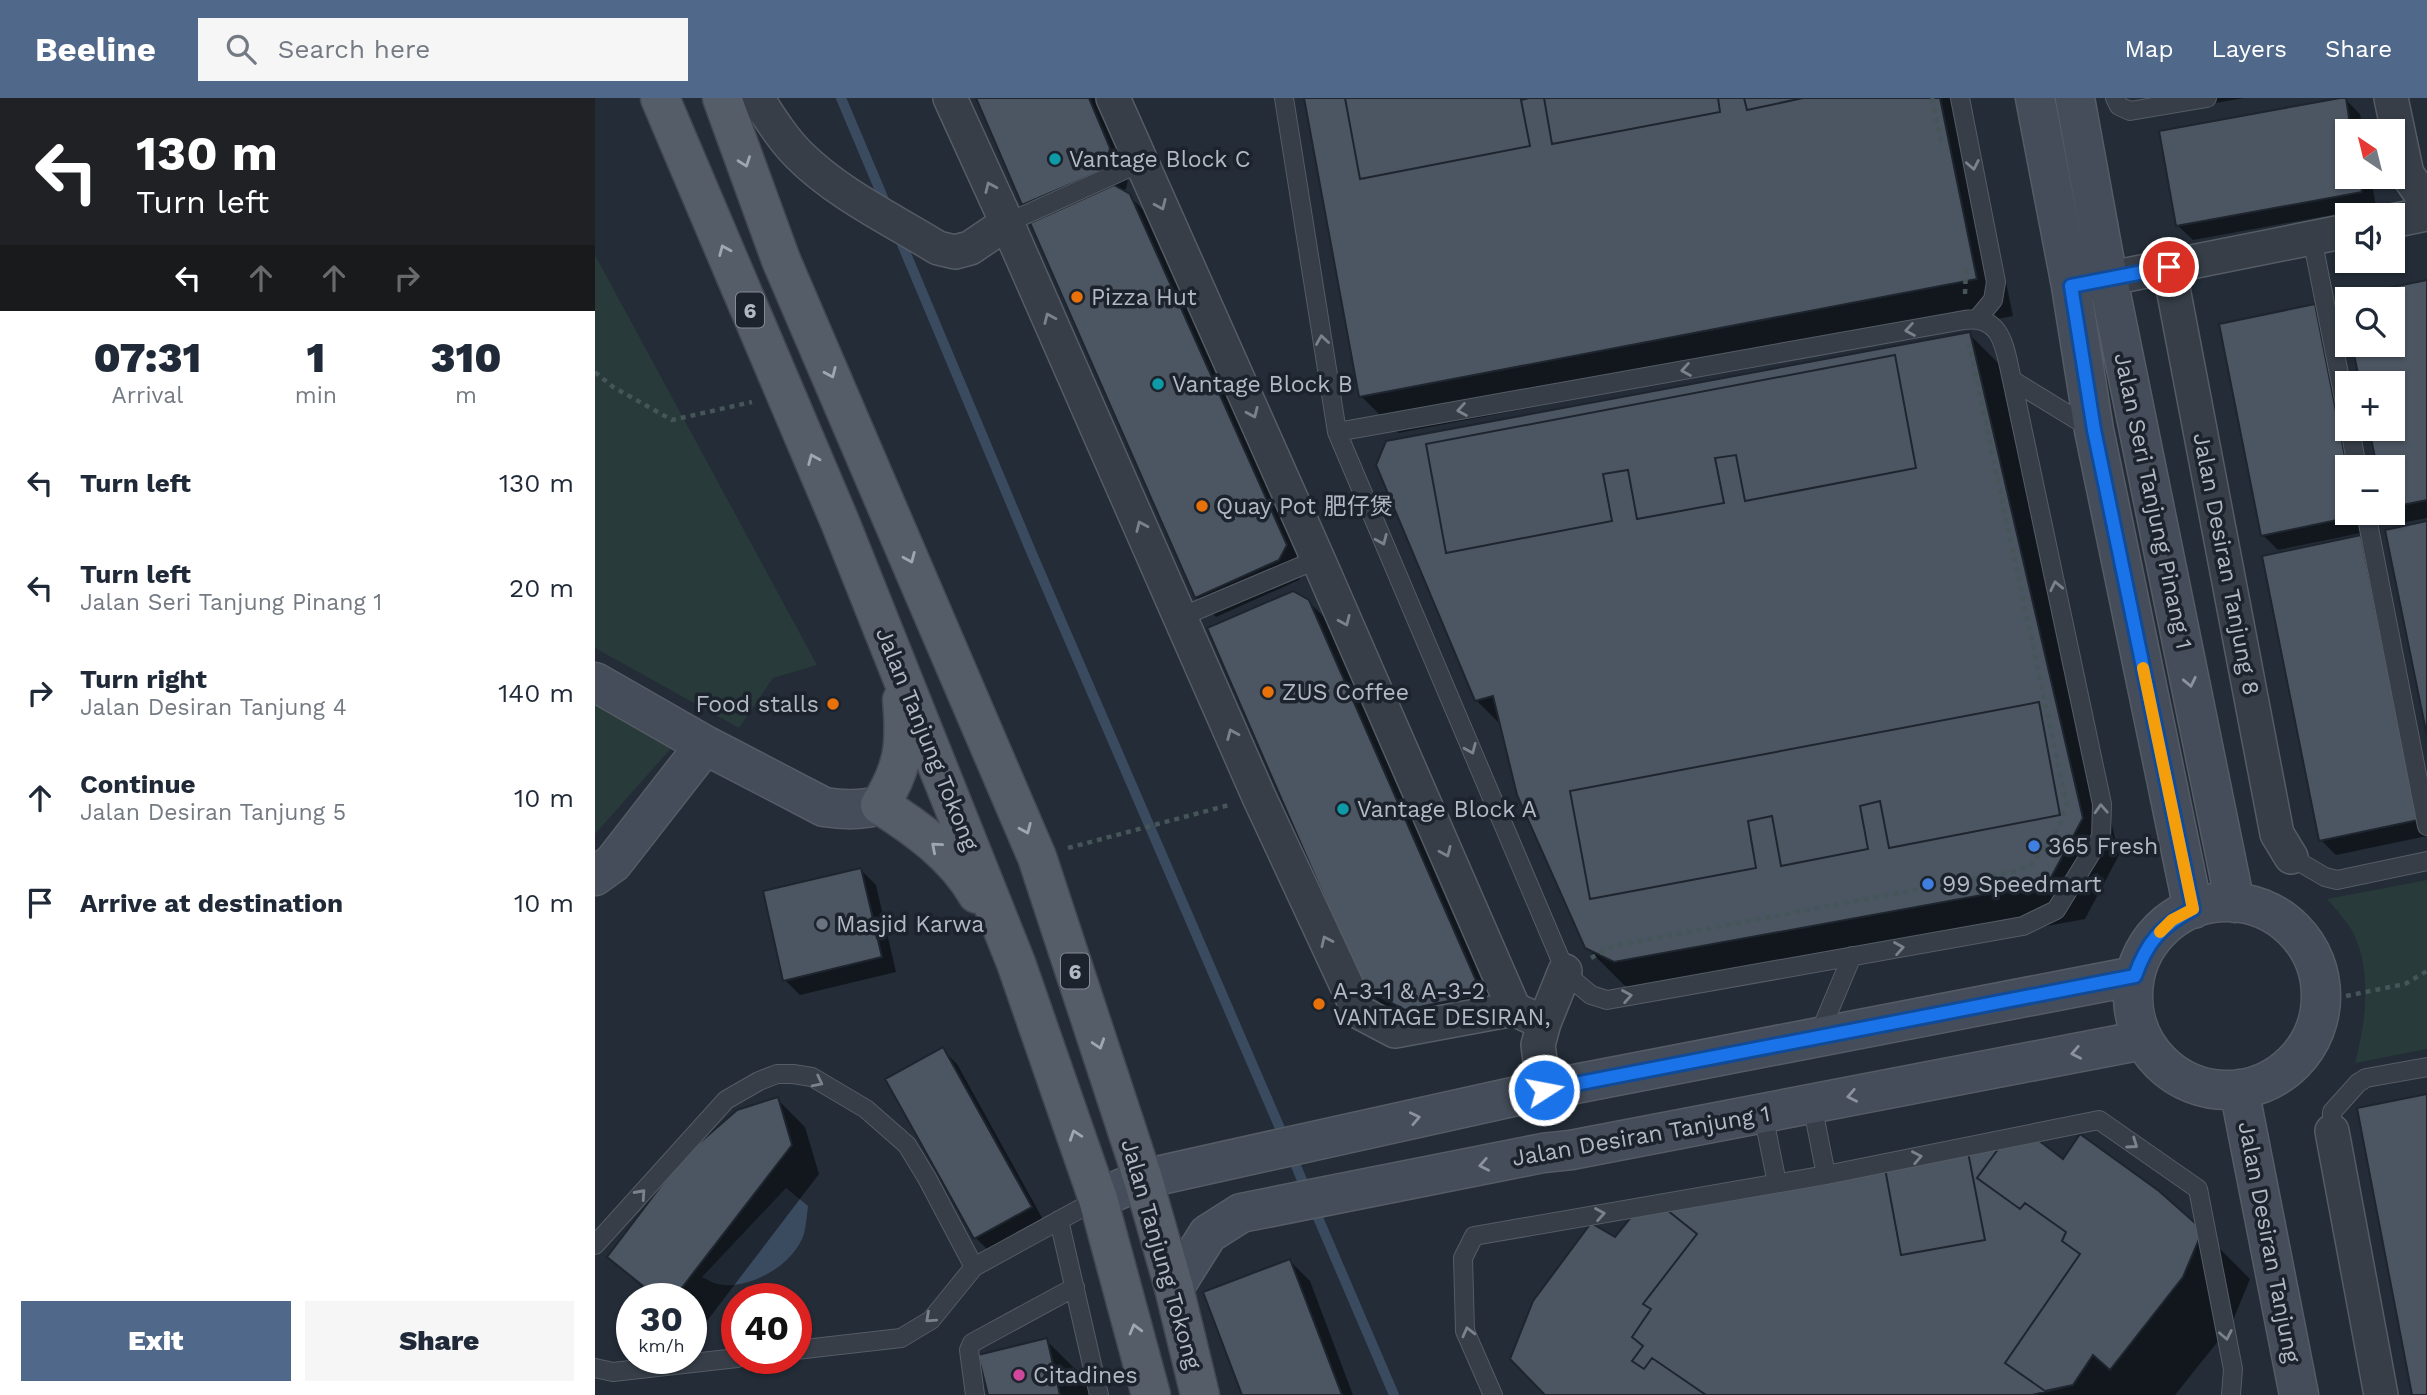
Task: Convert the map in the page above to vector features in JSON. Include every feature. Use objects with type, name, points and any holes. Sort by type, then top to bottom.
[{"type":"main road","name":"Jalan Tanjung Tokong","points":[[660,98],[787,395],[1016,962],[1098,1199],[1151,1395]]},
{"type":"main road","name":"Jalan Tanjung Tokong","points":[[722,98],[781,260],[1037,857],[1143,1179],[1174,1288],[1200,1395]]},
{"type":"main road","points":[[899,669],[905,726],[902,761],[880,805],[905,821],[956,864],[972,885],[1016,962]]},
{"type":"street","points":[[757,98],[774,126],[799,155],[835,185],[938,248],[955,252],[970,248],[1007,223]]},
{"type":"street","points":[[950,98],[1259,797],[1359,1012],[1395,1031],[1514,1009],[1544,1023]]},
{"type":"street","points":[[1113,98],[1514,1009]]},
{"type":"street","name":"Jalan Seri Tanjung Pinang 1","points":[[2035,98],[2071,286],[2094,430],[2193,909]]},
{"type":"street","name":"Jalan Seri Tanjung Pinang 1","points":[[2075,98],[2108,279],[2235,903]]},
{"type":"street","points":[[2392,98],[2407,174],[2427,203]]},
{"type":"street","points":[[2405,218],[2427,214]]},
{"type":"street","points":[[2071,286],[2335,233]]},
{"type":"street","name":"Jalan Desiran Tanjung 8","points":[[2169,267],[2277,834],[2291,857]]},
{"type":"street","points":[[595,682],[705,746],[824,807],[844,810],[868,809],[880,805]]},
{"type":"street","points":[[595,876],[613,863],[705,746]]},
{"type":"street","points":[[2214,903],[2235,903],[2262,909],[2286,923],[2305,943],[2317,968],[2321,995],[2317,1023],[2306,1048],[2287,1069],[2264,1083],[2239,1089],[2209,1089],[2182,1080],[2159,1063],[2143,1040],[2135,1020],[2132,998],[2142,955],[2155,936],[2172,920],[2193,909],[2214,903]]},
{"type":"street","points":[[1544,1090],[1538,1045],[1565,971]]},
{"type":"street","points":[[1098,1199],[1143,1179],[1348,1132],[1544,1090],[2135,976]]},
{"type":"street","name":"Jalan Desiran Tanjung 1","points":[[1174,1288],[1208,1234],[1241,1213],[2143,1040]]},
{"type":"street","name":"Jalan Desiran Tanjung","points":[[2239,1089],[2299,1395]]},
{"type":"street","points":[[2332,1131],[2381,1395]]},
{"type":"lane","points":[[1284,98],[1336,432],[1565,971],[1591,995],[1607,1000],[2023,926],[2056,910],[2101,837],[2102,804],[2012,380],[2003,341],[1992,325],[1971,319],[1336,432]]},
{"type":"lane","points":[[1960,98],[1996,282],[1993,300],[1971,319]]},
{"type":"lane","points":[[2115,98],[2119,106],[2130,111],[2207,98]]},
{"type":"lane","points":[[1007,223],[1142,162]]},
{"type":"lane","points":[[2312,238],[2338,371]]},
{"type":"lane","points":[[2012,380],[2094,430]]},
{"type":"lane","points":[[2368,525],[2427,825]]},
{"type":"lane","points":[[1181,617],[1318,559]]},
{"type":"lane","points":[[2291,857],[2325,877],[2337,880],[2427,861]]},
{"type":"lane","points":[[1818,1037],[1851,956]]},
{"type":"lane","points":[[2332,1131],[2332,1112],[2358,1083],[2366,1078],[2427,1067]]},
{"type":"lane","points":[[595,1245],[726,1100],[777,1074],[793,1074],[812,1077],[866,1110],[907,1145],[974,1266]]},
{"type":"lane","points":[[1812,1104],[1826,1175]]},
{"type":"lane","points":[[1763,1114],[1777,1183]]},
{"type":"lane","points":[[1493,1395],[1465,1331],[1463,1258],[1474,1236],[1826,1175],[2099,1120],[2198,1189],[2233,1369],[2231,1395]]},
{"type":"lane","points":[[812,1348],[901,1338],[931,1320],[974,1266],[1098,1199]]},
{"type":"lane","points":[[1059,1220],[1099,1395]]},
{"type":"lane","points":[[975,1395],[969,1350],[972,1343],[1075,1287]]},
{"type":"lane","points":[[595,1368],[613,1372],[721,1359]]},
{"type":"path","points":[[1932,98],[1942,150]]},
{"type":"path","points":[[1565,971],[1613,946],[2012,872],[2031,865],[2059,826],[2067,806],[1971,319],[1966,266]]},
{"type":"path","points":[[595,372],[613,387],[672,420],[787,395]]},
{"type":"path","points":[[1037,857],[1259,797]]},
{"type":"path","points":[[2346,996],[2405,984],[2427,971]]},
{"type":"shaded area","points":[[595,255],[817,665],[773,678],[739,728],[595,648]]},
{"type":"shaded area","points":[[595,698],[674,745],[595,834]]},
{"type":"shaded area","points":[[2427,880],[2427,1049],[2355,1063],[2362,1030],[2365,977],[2358,944],[2351,929],[2327,899]]},
{"type":"water","points":[[786,1188],[808,1206],[804,1234],[799,1245],[781,1265],[743,1283],[717,1284],[702,1277]]},
{"type":"building","name":"Vantage Block C","points":[[976,98],[1089,98],[1110,148],[1106,169],[1022,205]]},
{"type":"building","points":[[1304,98],[1940,98],[1977,279],[1359,397]]},
{"type":"building","points":[[1345,98],[1529,98],[1521,100],[1530,146],[1360,179]]},
{"type":"building","points":[[1544,98],[1718,98],[1720,112],[1552,144]]},
{"type":"building","points":[[1744,98],[1803,98],[1747,110]]},
{"type":"building","points":[[2346,98],[2349,119],[2335,119],[2335,189],[2362,189],[2362,192],[2176,226],[2159,131]]},
{"type":"building","name":"Vantage Block B","points":[[1114,185],[1130,194],[1287,545],[1279,560],[1195,598],[1030,223]]},
{"type":"building","points":[[2427,280],[2427,500],[2405,504],[2405,455],[2374,455],[2372,441],[2405,441],[2405,371],[2357,371],[2355,357],[2405,357],[2405,287],[2392,287]]},
{"type":"building","points":[[2315,304],[2335,406],[2335,441],[2342,441],[2345,455],[2335,455],[2335,520],[2261,536],[2219,324]]},
{"type":"building","points":[[1970,332],[2083,818],[2048,883],[1614,962],[1585,948],[1517,795],[1493,696],[1475,701],[1376,465],[1386,441]]},
{"type":"building","points":[[1895,355],[1916,468],[1745,501],[1736,455],[1715,458],[1724,503],[1637,519],[1628,470],[1603,474],[1612,521],[1446,553],[1426,444]]},
{"type":"building","points":[[2427,521],[2427,736],[2385,530]]},
{"type":"building","points":[[2361,535],[2418,820],[2319,841],[2262,556]]},
{"type":"building","name":"Vantage Block A","points":[[1293,591],[1309,600],[1482,994],[1405,1010],[1364,989],[1207,628]]},
{"type":"building","points":[[2039,702],[2060,815],[1889,848],[1880,801],[1860,806],[1868,849],[1781,866],[1772,816],[1748,821],[1756,868],[1590,899],[1570,791]]},
{"type":"building","name":"Masjid Karwa","points":[[861,868],[882,957],[783,981],[763,891]]},
{"type":"building","points":[[943,1047],[1032,1207],[974,1239],[885,1079]]},
{"type":"building","points":[[2427,1094],[2427,1395],[2412,1395],[2357,1108]]},
{"type":"building","points":[[778,1097],[792,1145],[686,1283],[639,1283],[607,1257],[682,1158],[737,1110]]},
{"type":"building","points":[[2080,1134],[2159,1191],[2203,1230],[2183,1277],[2110,1370],[2093,1355],[2073,1385],[2032,1395],[1545,1395],[1510,1359],[1533,1301],[1591,1223],[1615,1237],[1636,1211],[2033,1136],[2063,1159]]},
{"type":"building","points":[[2080,1134],[2159,1191],[2203,1230],[2183,1277],[2110,1370],[2093,1355],[2073,1385],[2045,1391],[2005,1363],[2080,1254],[2062,1241],[2066,1232],[2025,1203],[2020,1209],[1977,1178],[2004,1141],[2033,1136],[2063,1159]]},
{"type":"building","points":[[1967,1147],[1985,1240],[1901,1255],[1884,1163]]},
{"type":"building","points":[[1662,1206],[1697,1234],[1643,1304],[1651,1309],[1632,1337],[1643,1346],[1632,1361],[1644,1369],[1652,1358],[1706,1395],[1545,1395],[1510,1359],[1533,1301],[1591,1223],[1615,1237],[1636,1211]]},
{"type":"building","points":[[1290,1259],[1342,1395],[1242,1395],[1203,1292]]},
{"type":"building","name":"Citadines","points":[[1047,1338],[1060,1395],[988,1395],[978,1355]]},
{"type":"waterway","points":[[841,98],[887,207]]},
{"type":"waterway","points":[[899,237],[1033,556],[1285,1140]]},
{"type":"waterway","points":[[1291,1154],[1307,1192]]},
{"type":"waterway","points":[[1313,1206],[1394,1395]]},
{"type":"slow traffic","points":[[2143,668],[2193,909],[2172,920],[2160,932]]},
{"type":"place","name":"Vantage Block C","points":[[1055,159]]},
{"type":"place","name":"Pizza Hut","points":[[1077,297]]},
{"type":"place","name":"Vantage Block B","points":[[1158,384]]},
{"type":"place","name":"Quay Pot 肥仔煲","points":[[1202,506]]},
{"type":"place","name":"ZUS Coffee","points":[[1268,692]]},
{"type":"place","name":"Food stalls","points":[[833,704]]},
{"type":"place","name":"Vantage Block A","points":[[1343,809]]},
{"type":"place","name":"365 Fresh","points":[[2034,846]]},
{"type":"place","name":"99 Speedmart","points":[[1928,884]]},
{"type":"place","name":"Masjid Karwa","points":[[822,924]]},
{"type":"place","name":"A-3-1 & A-3-2 VANTAGE DESIRAN,","points":[[1319,1004]]},
{"type":"place","name":"Citadines","points":[[1019,1375]]},
{"type":"route","points":[[1544,1090],[2135,976],[2142,955],[2155,936],[2172,920],[2193,909],[2094,430],[2071,286],[2169,267]]}]
